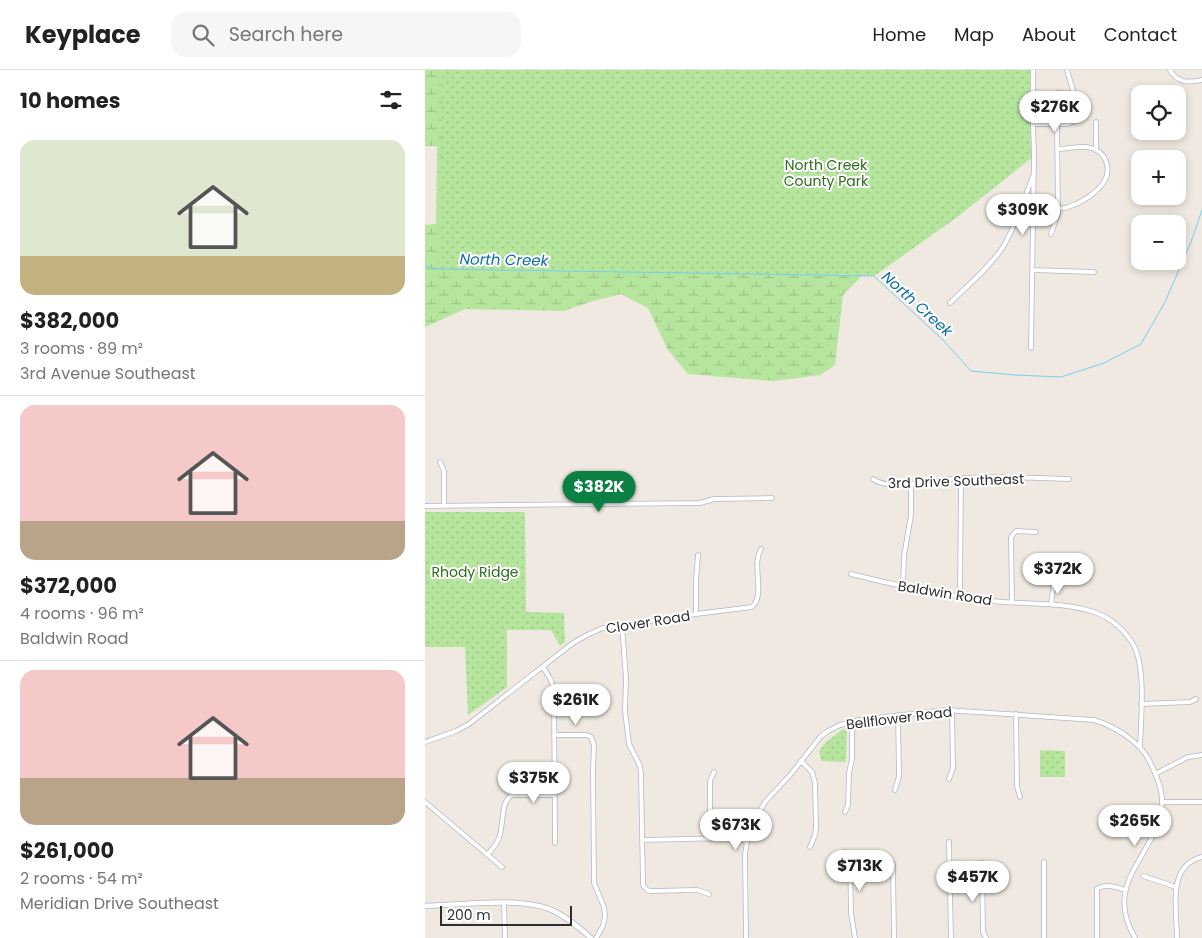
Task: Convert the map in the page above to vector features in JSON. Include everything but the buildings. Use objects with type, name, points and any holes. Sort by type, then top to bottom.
[{"type":"street","points":[[1031,348],[1034,174],[1033,70]]},
{"type":"street","points":[[1033,124],[1068,124],[1072,122],[1075,110],[1074,94],[1067,70]]},
{"type":"street","points":[[1170,70],[1174,77],[1180,81],[1202,80]]},
{"type":"street","points":[[1057,93],[1074,94]]},
{"type":"street","points":[[1096,122],[1096,150]]},
{"type":"street","points":[[1051,234],[1055,225],[1057,208],[1057,124]]},
{"type":"street","points":[[1033,208],[1066,208],[1074,205],[1097,190],[1107,178],[1109,169],[1106,160],[1096,150],[1087,147],[1058,149]]},
{"type":"street","points":[[950,303],[992,262],[1003,246],[1034,174]]},
{"type":"street","points":[[1032,270],[1094,272]]},
{"type":"street","points":[[440,462],[444,471],[444,506]]},
{"type":"street","points":[[960,596],[961,478]]},
{"type":"street","name":"3rd Drive Southeast","points":[[873,480],[881,484],[911,485],[961,478],[1069,479]]},
{"type":"street","points":[[903,586],[904,556],[911,515],[911,485]]},
{"type":"street","points":[[425,506],[700,503],[713,499],[773,498]]},
{"type":"street","points":[[1012,602],[1011,537],[1016,531],[1036,532]]},
{"type":"street","name":"Clover Road","points":[[425,742],[456,731],[469,724],[587,635],[603,628],[749,608],[755,605],[758,599],[757,558],[761,550]]},
{"type":"street","points":[[696,614],[698,555]]},
{"type":"street","points":[[1051,604],[1056,567]]},
{"type":"street","name":"Baldwin Road","points":[[851,574],[960,596],[1082,608],[1112,621],[1125,634],[1139,660],[1140,747]]},
{"type":"street","points":[[623,626],[626,678],[625,711],[629,744],[640,766],[641,774],[643,885],[647,890],[697,890],[709,894]]},
{"type":"street","points":[[543,667],[553,685],[555,843]]},
{"type":"street","points":[[1141,704],[1190,702],[1196,699]]},
{"type":"street","points":[[949,779],[953,768],[952,710]]},
{"type":"street","name":"Bellflower Road","points":[[746,938],[745,854],[746,841],[753,822],[760,809],[821,736],[835,727],[852,721],[952,710],[1016,714],[1094,720],[1110,726],[1140,747]]},
{"type":"street","points":[[1016,714],[1017,786],[1020,797]]},
{"type":"street","points":[[895,790],[899,776],[898,715]]},
{"type":"street","points":[[845,812],[848,805],[849,773],[852,759],[852,721]]},
{"type":"street","points":[[554,735],[587,735],[591,737],[594,745],[594,883],[604,907],[605,916],[603,926],[596,938]]},
{"type":"street","points":[[1135,938],[1124,912],[1125,890],[1158,823],[1162,802],[1155,774],[1146,754],[1140,747]]},
{"type":"street","points":[[1155,774],[1188,757],[1202,755]]},
{"type":"street","points":[[801,761],[812,772],[815,783],[816,827],[813,841],[809,846]]},
{"type":"street","points":[[710,839],[710,781],[714,772]]},
{"type":"street","points":[[488,854],[500,835],[506,799],[513,794],[555,795]]},
{"type":"street","points":[[425,802],[502,867]]},
{"type":"street","points":[[1162,802],[1202,802]]},
{"type":"street","points":[[642,840],[730,838],[746,841]]},
{"type":"street","points":[[949,842],[951,938]]},
{"type":"street","points":[[845,852],[850,863],[851,913],[855,938]]},
{"type":"street","points":[[1177,938],[1177,878],[1186,865],[1195,859],[1202,858]]},
{"type":"street","points":[[1044,862],[1044,938]]},
{"type":"street","points":[[982,863],[983,932],[985,938]]},
{"type":"street","points":[[893,864],[894,938]]},
{"type":"street","points":[[1143,876],[1176,887]]},
{"type":"street","points":[[1097,938],[1097,889],[1104,885],[1125,890]]},
{"type":"street","points":[[425,906],[504,903],[533,905],[554,911],[571,921],[591,938]]},
{"type":"street","points":[[504,903],[505,938]]},
{"type":"green space","name":"North Creek County Park","points":[[425,70],[914,70],[884,253],[843,295],[835,365],[820,375],[774,381],[688,374],[668,350],[648,308],[621,294],[564,311],[465,309],[425,327],[425,225],[436,224],[437,146],[425,146]]},
{"type":"green space","name":"North Creek County Park","points":[[443,70],[1034,70],[1034,156],[956,218],[874,276],[438,269]]},
{"type":"green space","name":"Rhody Ridge","points":[[425,512],[525,512],[526,612],[564,613],[565,642],[560,646],[551,630],[507,630],[507,687],[468,715],[465,647],[425,647]]},
{"type":"green space","points":[[843,729],[847,731],[846,762],[821,761],[819,751],[825,743]]},
{"type":"green space","points":[[1040,750],[1065,751],[1065,777],[1040,777]]},
{"type":"waterway","name":"North Creek","points":[[425,266],[438,269],[874,276],[944,341],[971,371],[1061,377],[1104,363],[1141,344],[1165,302],[1191,242],[1202,210]]}]
